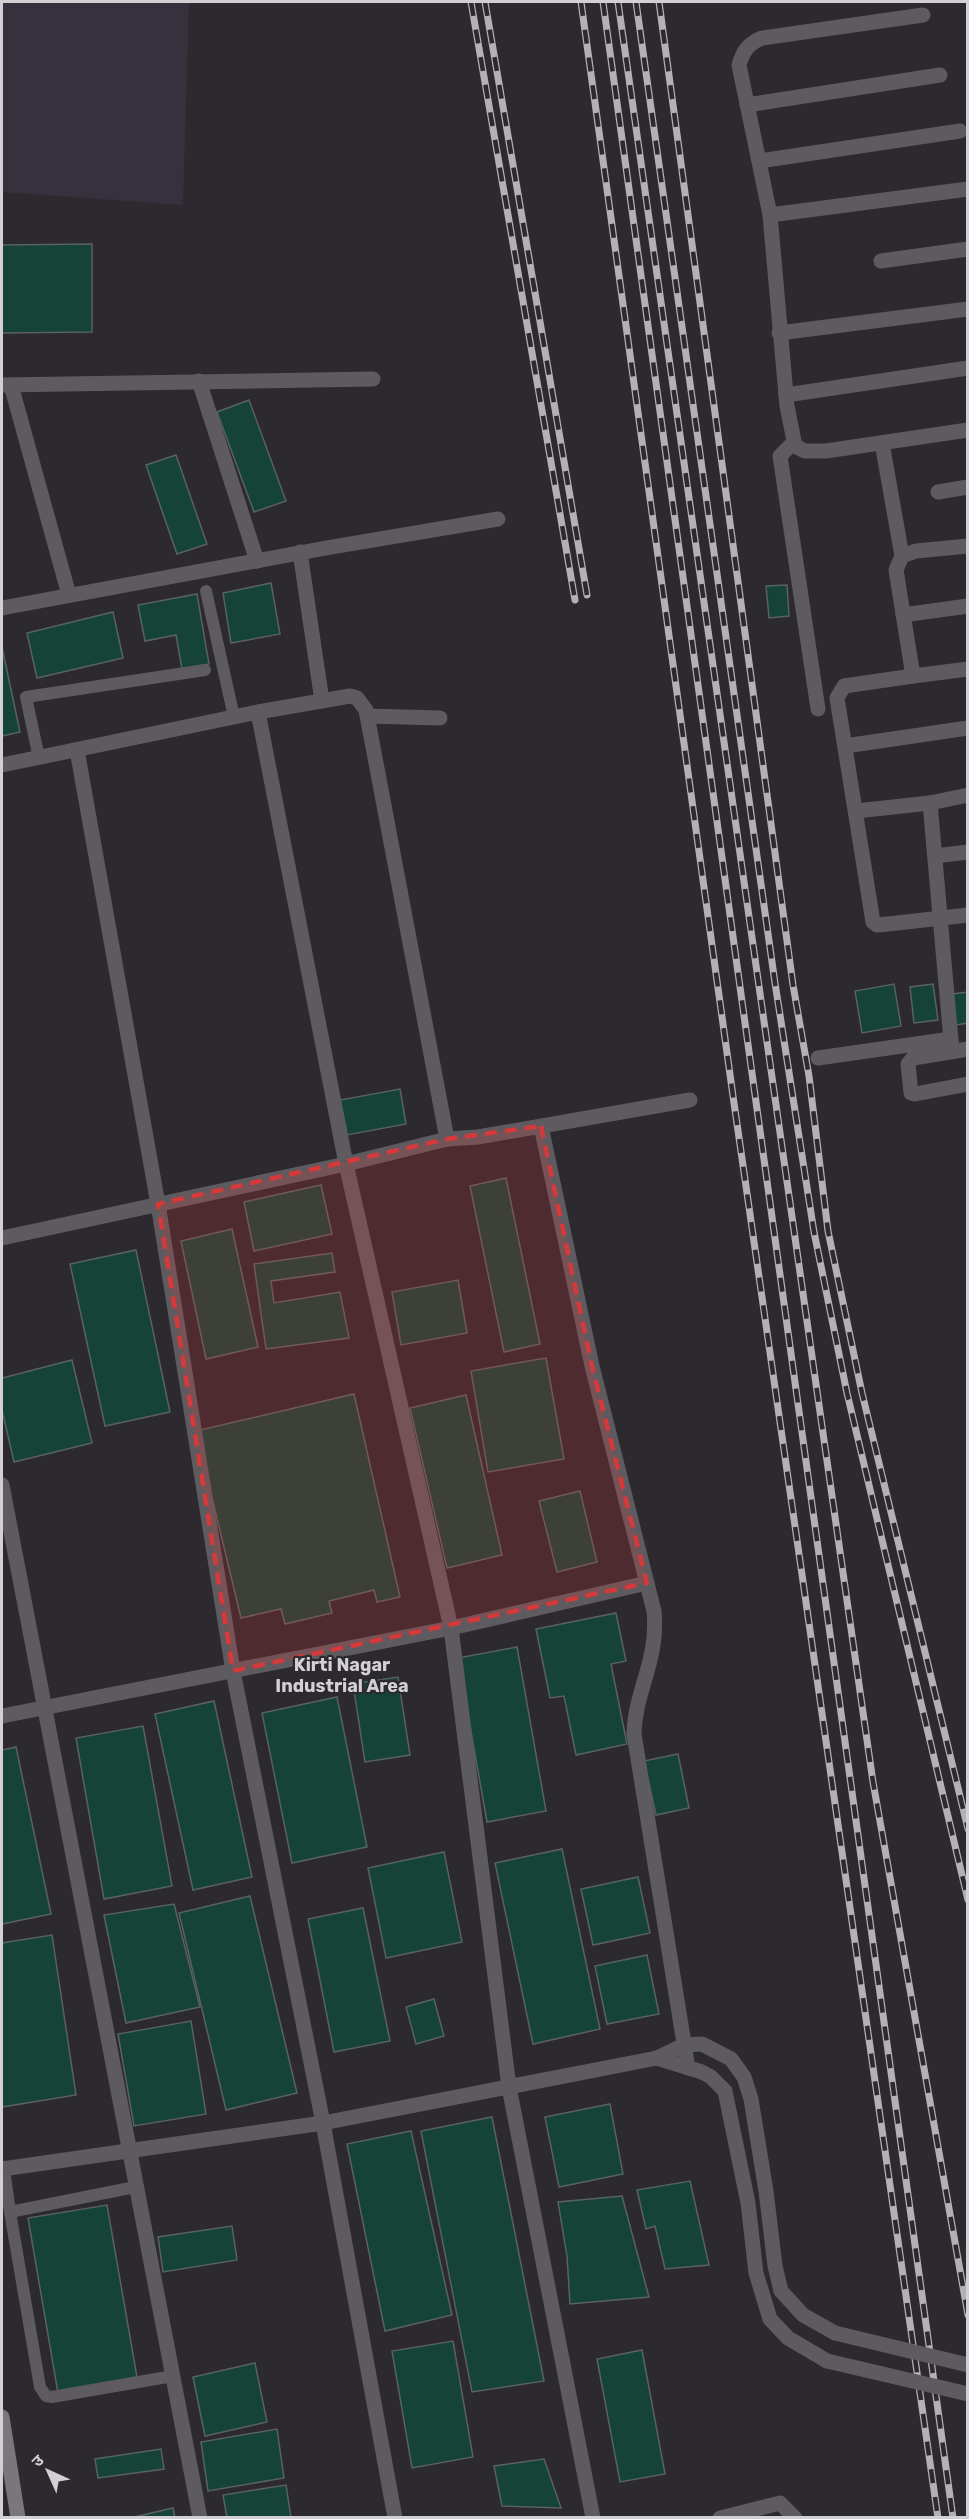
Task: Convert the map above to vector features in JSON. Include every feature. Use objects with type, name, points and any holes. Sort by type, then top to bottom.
[{"type":"main road","points":[[2,2417],[18,2517]]},
{"type":"street","points":[[924,15],[762,38],[750,43],[742,53],[739,65],[770,215],[779,333],[795,446],[805,451],[826,451],[968,430]]},
{"type":"street","points":[[747,105],[940,75]]},
{"type":"street","points":[[759,161],[960,131]]},
{"type":"street","points":[[770,215],[968,189]]},
{"type":"street","points":[[881,261],[968,249]]},
{"type":"street","points":[[779,333],[968,309]]},
{"type":"street","points":[[786,395],[968,368]]},
{"type":"street","points":[[69,595],[6,385],[373,379]]},
{"type":"street","points":[[199,381],[257,561]]},
{"type":"street","points":[[794,442],[780,456],[818,709]]},
{"type":"street","points":[[882,443],[902,556],[896,570],[913,676]]},
{"type":"street","points":[[938,492],[968,487]]},
{"type":"street","points":[[2,608],[300,552],[498,519]]},
{"type":"street","points":[[902,556],[916,551],[968,546]]},
{"type":"street","points":[[300,552],[322,701]]},
{"type":"street","points":[[903,615],[968,606]]},
{"type":"street","points":[[968,669],[858,682],[844,686],[837,698],[873,922],[877,925],[968,915]]},
{"type":"street","points":[[2,765],[258,712],[350,696],[363,703],[447,1139]]},
{"type":"street","points":[[258,712],[346,1164],[451,1628],[509,2087],[593,2517]]},
{"type":"street","points":[[367,717],[440,718]]},
{"type":"street","points":[[846,746],[968,728]]},
{"type":"street","points":[[76,750],[158,1204],[233,1671],[323,2123],[395,2517]]},
{"type":"street","points":[[856,811],[930,803],[968,795]]},
{"type":"street","points":[[930,803],[957,1047]]},
{"type":"street","points":[[935,856],[968,852]]},
{"type":"street","points":[[818,1058],[957,1047]]},
{"type":"street","points":[[957,1047],[909,1060],[911,1092],[920,1094],[968,1084]]},
{"type":"street","points":[[2,1238],[346,1164],[447,1139],[541,1126],[690,1100]]},
{"type":"street","points":[[541,1126],[592,1366],[654,1611],[655,1644],[636,1714],[634,1734],[688,2068]]},
{"type":"street","points":[[2,1485],[200,2517]]},
{"type":"street","points":[[2,1716],[451,1628],[646,1583]]},
{"type":"street","points":[[3,2169],[323,2123],[657,2058],[684,2045],[702,2044],[731,2059],[744,2077],[751,2099],[775,2266],[781,2291],[803,2315],[835,2333],[968,2366]]},
{"type":"street","points":[[657,2058],[711,2077],[725,2091],[748,2203],[756,2273],[770,2319],[788,2338],[828,2361],[968,2394]]},
{"type":"street","points":[[720,2517],[780,2503],[795,2517]]},
{"type":"lane","points":[[207,591],[234,717]]},
{"type":"lane","points":[[39,758],[26,698],[205,670]]},
{"type":"lane","points":[[3,2169],[40,2387],[46,2396],[52,2397],[172,2376]]},
{"type":"lane","points":[[10,2212],[135,2187]]},
{"type":"highlighted area","points":[[541,1126],[592,1366],[647,1583],[233,1671],[158,1204],[447,1139]]},
{"type":"shaded area","points":[[2,2],[189,2],[183,205],[2,192]]},
{"type":"building","points":[[92,244],[92,332],[2,333],[2,245]]},
{"type":"building","points":[[249,400],[286,501],[254,512],[217,412]]},
{"type":"building","points":[[176,455],[207,544],[177,554],[146,465]]},
{"type":"building","points":[[271,583],[280,634],[231,643],[223,593]]},
{"type":"building","points":[[787,585],[789,616],[769,618],[766,586]]},
{"type":"building","points":[[197,594],[209,664],[182,669],[176,635],[145,641],[138,605]]},
{"type":"building","points":[[113,612],[123,658],[37,678],[27,633]]},
{"type":"building","points":[[2,647],[20,732],[2,736]]},
{"type":"building","points":[[894,984],[901,1026],[862,1033],[855,991]]},
{"type":"building","points":[[933,984],[938,1020],[914,1023],[910,987]]},
{"type":"building","points":[[968,992],[968,1023],[956,1025],[952,994]]},
{"type":"building","points":[[400,1089],[406,1124],[347,1135],[340,1100]]},
{"type":"building","points":[[506,1178],[540,1344],[504,1352],[470,1186]]},
{"type":"building","points":[[321,1185],[332,1234],[254,1251],[244,1202]]},
{"type":"building","points":[[232,1229],[258,1347],[206,1359],[181,1241]]},
{"type":"building","points":[[136,1250],[170,1412],[105,1426],[70,1264]]},
{"type":"building","points":[[332,1253],[335,1272],[271,1281],[274,1303],[340,1292],[349,1338],[266,1349],[254,1264]]},
{"type":"building","points":[[458,1280],[467,1333],[401,1345],[392,1292]]},
{"type":"building","points":[[546,1358],[564,1459],[488,1472],[471,1371]]},
{"type":"building","points":[[72,1360],[92,1443],[14,1462],[2,1410],[2,1378]]},
{"type":"building","points":[[354,1394],[400,1597],[377,1602],[374,1590],[329,1601],[332,1613],[285,1624],[281,1609],[241,1618],[196,1431]]},
{"type":"building","points":[[466,1395],[502,1555],[447,1568],[410,1408]]},
{"type":"building","points":[[580,1491],[597,1562],[557,1572],[539,1501]]},
{"type":"building","points":[[616,1613],[626,1661],[611,1664],[627,1744],[576,1755],[564,1696],[550,1698],[536,1629]]},
{"type":"building","points":[[517,1647],[546,1811],[487,1822],[458,1658]]},
{"type":"building","points":[[398,1677],[410,1755],[365,1762],[353,1684]]},
{"type":"building","points":[[337,1697],[367,1847],[292,1863],[262,1713]]},
{"type":"building","points":[[214,1701],[252,1877],[193,1890],[155,1714]]},
{"type":"building","points":[[143,1726],[172,1886],[104,1899],[76,1738]]},
{"type":"building","points":[[16,1747],[51,1914],[2,1924],[2,1750]]},
{"type":"building","points":[[678,1754],[689,1808],[656,1815],[644,1761]]},
{"type":"building","points":[[562,1849],[600,2029],[533,2044],[495,1863]]},
{"type":"building","points":[[444,1852],[462,1942],[386,1958],[368,1868]]},
{"type":"building","points":[[638,1877],[650,1933],[593,1945],[581,1889]]},
{"type":"building","points":[[250,1896],[297,2093],[226,2110],[179,1913]]},
{"type":"building","points":[[174,1904],[200,2007],[126,2023],[104,1915]]},
{"type":"building","points":[[363,1908],[390,2041],[334,2052],[308,1919]]},
{"type":"building","points":[[52,1935],[76,2095],[2,2107],[2,1943]]},
{"type":"building","points":[[647,1955],[659,2014],[607,2024],[595,1966]]},
{"type":"building","points":[[434,1999],[444,2036],[416,2044],[406,2007]]},
{"type":"building","points":[[191,2021],[206,2114],[134,2126],[118,2034]]},
{"type":"building","points":[[610,2104],[623,2174],[559,2187],[545,2117]]},
{"type":"building","points":[[492,2117],[544,2381],[472,2392],[421,2131]]},
{"type":"building","points":[[411,2131],[452,2315],[385,2331],[347,2144]]},
{"type":"building","points":[[690,2181],[709,2265],[665,2269],[655,2226],[646,2229],[637,2190]]},
{"type":"building","points":[[622,2196],[649,2297],[570,2304],[567,2256],[558,2202]]},
{"type":"building","points":[[107,2205],[137,2377],[58,2393],[28,2218]]},
{"type":"building","points":[[232,2226],[237,2260],[163,2272],[158,2237]]},
{"type":"building","points":[[453,2341],[473,2457],[412,2468],[392,2351]]},
{"type":"building","points":[[642,2350],[665,2474],[620,2482],[597,2359]]},
{"type":"building","points":[[255,2363],[267,2422],[205,2436],[193,2377]]},
{"type":"building","points":[[277,2429],[284,2478],[208,2491],[201,2442]]},
{"type":"building","points":[[161,2449],[164,2469],[98,2478],[95,2459]]},
{"type":"building","points":[[544,2459],[561,2508],[502,2506],[494,2466]]},
{"type":"building","points":[[286,2485],[291,2518],[227,2518],[223,2495]]},
{"type":"building","points":[[173,2508],[175,2518],[130,2518]]},
{"type":"railway","points":[[471,2],[575,600]]},
{"type":"railway","points":[[485,2],[587,595]]},
{"type":"railway","points":[[581,2],[733,1096],[938,2518]]},
{"type":"railway","points":[[603,2],[953,2518]]},
{"type":"railway","points":[[618,2],[873,1782],[968,2315]]},
{"type":"railway","points":[[636,2],[775,983],[814,1232],[847,1393],[968,1900]]},
{"type":"railway","points":[[659,2],[793,985],[809,1076],[828,1231],[862,1393],[968,1829]]},
{"type":"district","name":"Kirti Nagar Industrial Area","points":[[342,1675]]}]
